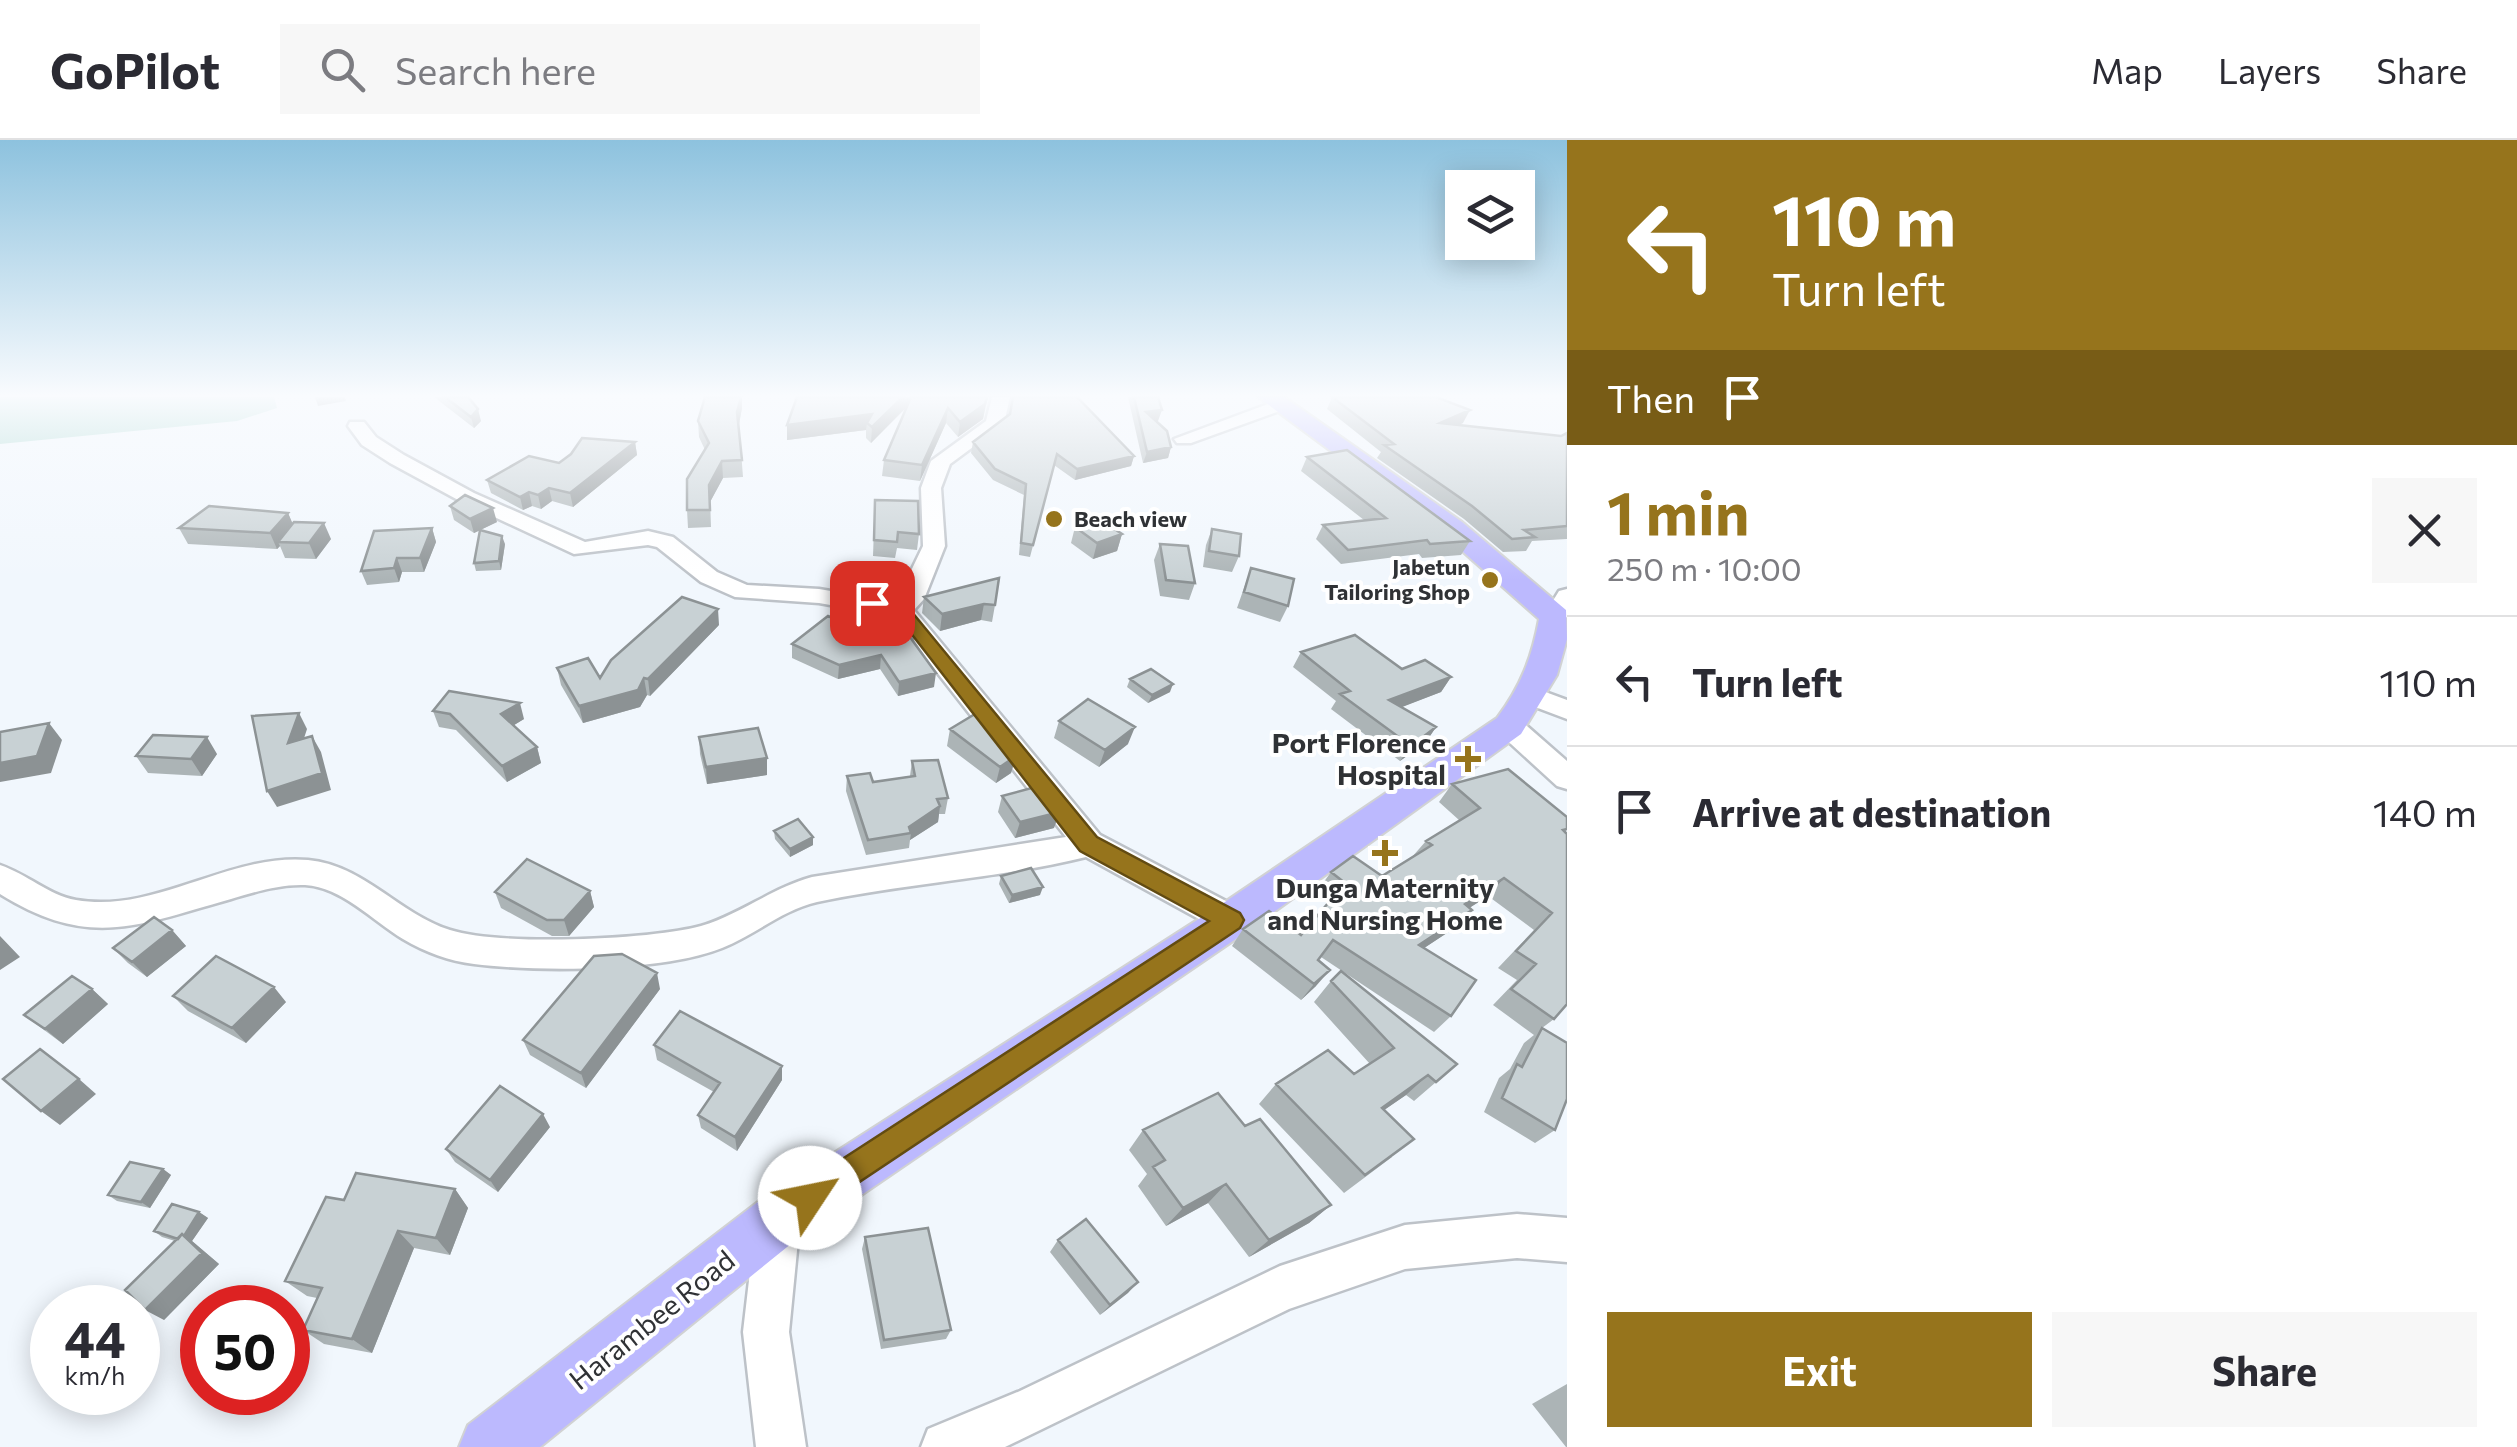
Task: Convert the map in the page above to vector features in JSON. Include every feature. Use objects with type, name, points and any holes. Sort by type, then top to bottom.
[{"type":"main road","points":[[1357,458],[1561,607],[1536,711]]},
{"type":"main road","name":"Harambee Road","points":[[490,1447],[778,1220],[1231,920],[1536,711]]},
{"type":"street","points":[[396,458],[467,497],[582,549],[648,538],[665,542],[709,577],[743,592],[836,598],[901,610],[955,672],[1089,844],[1231,920]]},
{"type":"street","points":[[901,610],[912,599],[934,546],[932,488],[945,458]]},
{"type":"street","points":[[1536,711],[1567,778]]},
{"type":"street","points":[[0,878],[55,908],[96,916],[129,913],[278,874],[313,874],[350,888],[424,934],[455,946],[598,950],[708,939],[807,890],[1041,857],[1089,844]]},
{"type":"street","points":[[778,1220],[766,1332],[781,1447]]},
{"type":"street","points":[[946,1447],[1038,1409],[1280,1289],[1406,1247],[1517,1236],[1567,1240]]},
{"type":"building","points":[[526,458],[559,463],[566,458],[615,458],[570,493],[549,488],[538,495],[529,492],[520,497],[487,480]]},
{"type":"building","points":[[700,458],[742,458],[722,461],[709,485],[710,510],[687,510],[687,479]]},
{"type":"building","points":[[885,458],[925,458],[922,465]]},
{"type":"building","points":[[986,458],[1056,458],[1033,545],[1021,543],[1026,484],[995,469]]},
{"type":"building","points":[[1062,458],[1125,458],[1077,469]]},
{"type":"building","points":[[1308,458],[1358,458],[1470,541],[1430,544],[1427,540],[1348,550],[1323,525],[1386,518]]},
{"type":"building","points":[[1403,458],[1567,458],[1567,526],[1524,530],[1535,537],[1512,539]]},
{"type":"building","points":[[465,495],[493,508],[470,519],[450,506]]},
{"type":"building","points":[[875,500],[918,501],[919,534],[898,532],[897,542],[874,540]]},
{"type":"building","points":[[209,506],[288,513],[270,533],[179,528]]},
{"type":"building","points":[[1099,519],[1122,534],[1097,543],[1075,527]]},
{"type":"building","points":[[294,522],[324,523],[309,543],[278,542]]},
{"type":"building","points":[[432,528],[420,558],[397,558],[394,568],[361,571],[374,531]]},
{"type":"building","points":[[1212,529],[1241,534],[1239,556],[1209,551]]},
{"type":"building","points":[[480,530],[502,536],[499,561],[474,563]]},
{"type":"building","points":[[1160,544],[1188,546],[1195,583],[1166,580]]},
{"type":"building","points":[[1251,568],[1294,579],[1288,606],[1244,592]]},
{"type":"building","points":[[999,578],[995,605],[942,614],[924,597]]},
{"type":"building","points":[[682,597],[718,609],[648,679],[644,678],[638,690],[579,706],[557,668],[588,658],[600,678],[611,660]]},
{"type":"building","points":[[895,609],[915,634],[910,637],[936,673],[899,682],[881,655],[839,665],[792,644],[828,616],[861,630]]},
{"type":"building","points":[[1355,635],[1402,669],[1425,660],[1451,677],[1389,700],[1436,727],[1411,746],[1340,694],[1350,691],[1301,652]]},
{"type":"building","points":[[1151,669],[1173,684],[1152,695],[1130,679]]},
{"type":"building","points":[[449,691],[520,703],[501,714],[537,747],[502,766],[450,714],[433,711]]},
{"type":"building","points":[[1088,699],[1135,727],[1105,750],[1059,721]]},
{"type":"building","points":[[299,713],[288,743],[312,736],[322,773],[267,791],[252,716]]},
{"type":"building","points":[[975,714],[991,726],[1016,756],[1000,767],[950,729]]},
{"type":"building","points":[[49,723],[37,756],[0,763],[0,732]]},
{"type":"building","points":[[758,728],[767,758],[706,767],[699,737]]},
{"type":"building","points":[[153,735],[207,737],[191,759],[136,756]]},
{"type":"building","points":[[938,760],[948,798],[937,799],[940,806],[909,827],[911,833],[868,840],[847,776],[870,773],[873,782],[915,776],[912,761]]},
{"type":"building","points":[[1508,769],[1567,817],[1567,829],[1563,830],[1567,834],[1567,1004],[1554,1019],[1511,989],[1536,964],[1516,951],[1552,913],[1504,878],[1465,904],[1472,910],[1419,945],[1476,980],[1451,1016],[1333,940],[1318,960],[1330,970],[1314,984],[1243,929],[1269,911],[1301,935],[1345,883],[1331,872],[1353,856],[1382,876],[1432,845],[1426,841],[1480,808],[1452,784]]},
{"type":"building","points":[[1039,786],[1060,812],[1020,822],[1002,796]]},
{"type":"building","points":[[798,819],[813,837],[790,849],[774,831]]},
{"type":"building","points":[[527,859],[590,891],[564,920],[547,920],[495,892]]},
{"type":"building","points":[[1031,868],[1043,887],[1012,895],[1001,876]]},
{"type":"building","points":[[154,917],[172,930],[132,962],[113,948]]},
{"type":"building","points":[[622,954],[657,973],[581,1073],[523,1040],[594,956]]},
{"type":"building","points":[[216,956],[274,987],[232,1028],[173,996]]},
{"type":"building","points":[[1341,971],[1457,1064],[1436,1082],[1428,1075],[1382,1108],[1414,1139],[1365,1175],[1276,1084],[1328,1050],[1354,1074],[1394,1048],[1331,981]]},
{"type":"building","points":[[72,976],[92,989],[45,1029],[24,1015]]},
{"type":"building","points":[[680,1011],[782,1066],[735,1137],[698,1115],[720,1083],[654,1045]]},
{"type":"building","points":[[1542,1028],[1567,1043],[1567,1099],[1555,1130],[1502,1098],[1517,1064],[1522,1067]]},
{"type":"building","points":[[40,1049],[79,1079],[41,1111],[3,1079]]},
{"type":"building","points":[[500,1086],[543,1114],[490,1180],[446,1149]]},
{"type":"building","points":[[1218,1093],[1245,1126],[1260,1119],[1331,1205],[1269,1240],[1226,1184],[1183,1208],[1153,1167],[1165,1160],[1143,1130]]},
{"type":"building","points":[[130,1162],[163,1169],[141,1202],[108,1195]]},
{"type":"building","points":[[356,1173],[455,1189],[436,1238],[398,1231],[352,1339],[310,1331],[310,1315],[322,1288],[285,1281],[326,1197],[344,1200]]},
{"type":"building","points":[[172,1204],[199,1212],[178,1239],[154,1231]]},
{"type":"building","points":[[1086,1219],[1138,1282],[1110,1305],[1058,1240]]},
{"type":"building","points":[[928,1228],[951,1330],[884,1340],[865,1237]]},
{"type":"building","points":[[182,1234],[202,1253],[160,1295],[160,1285],[130,1285]]},
{"type":"place","name":"Beach view","points":[[1054,519]]},
{"type":"place","name":"Jabetun Tailoring Shop","points":[[1490,580]]},
{"type":"place","name":"Port Florence Hospital","points":[[1468,759]]},
{"type":"place","name":"Dunga Maternity and Nursing Home","points":[[1385,853]]},
{"type":"route","points":[[810,1198],[1231,920],[1089,844],[944,658],[901,610],[872,603]]}]
